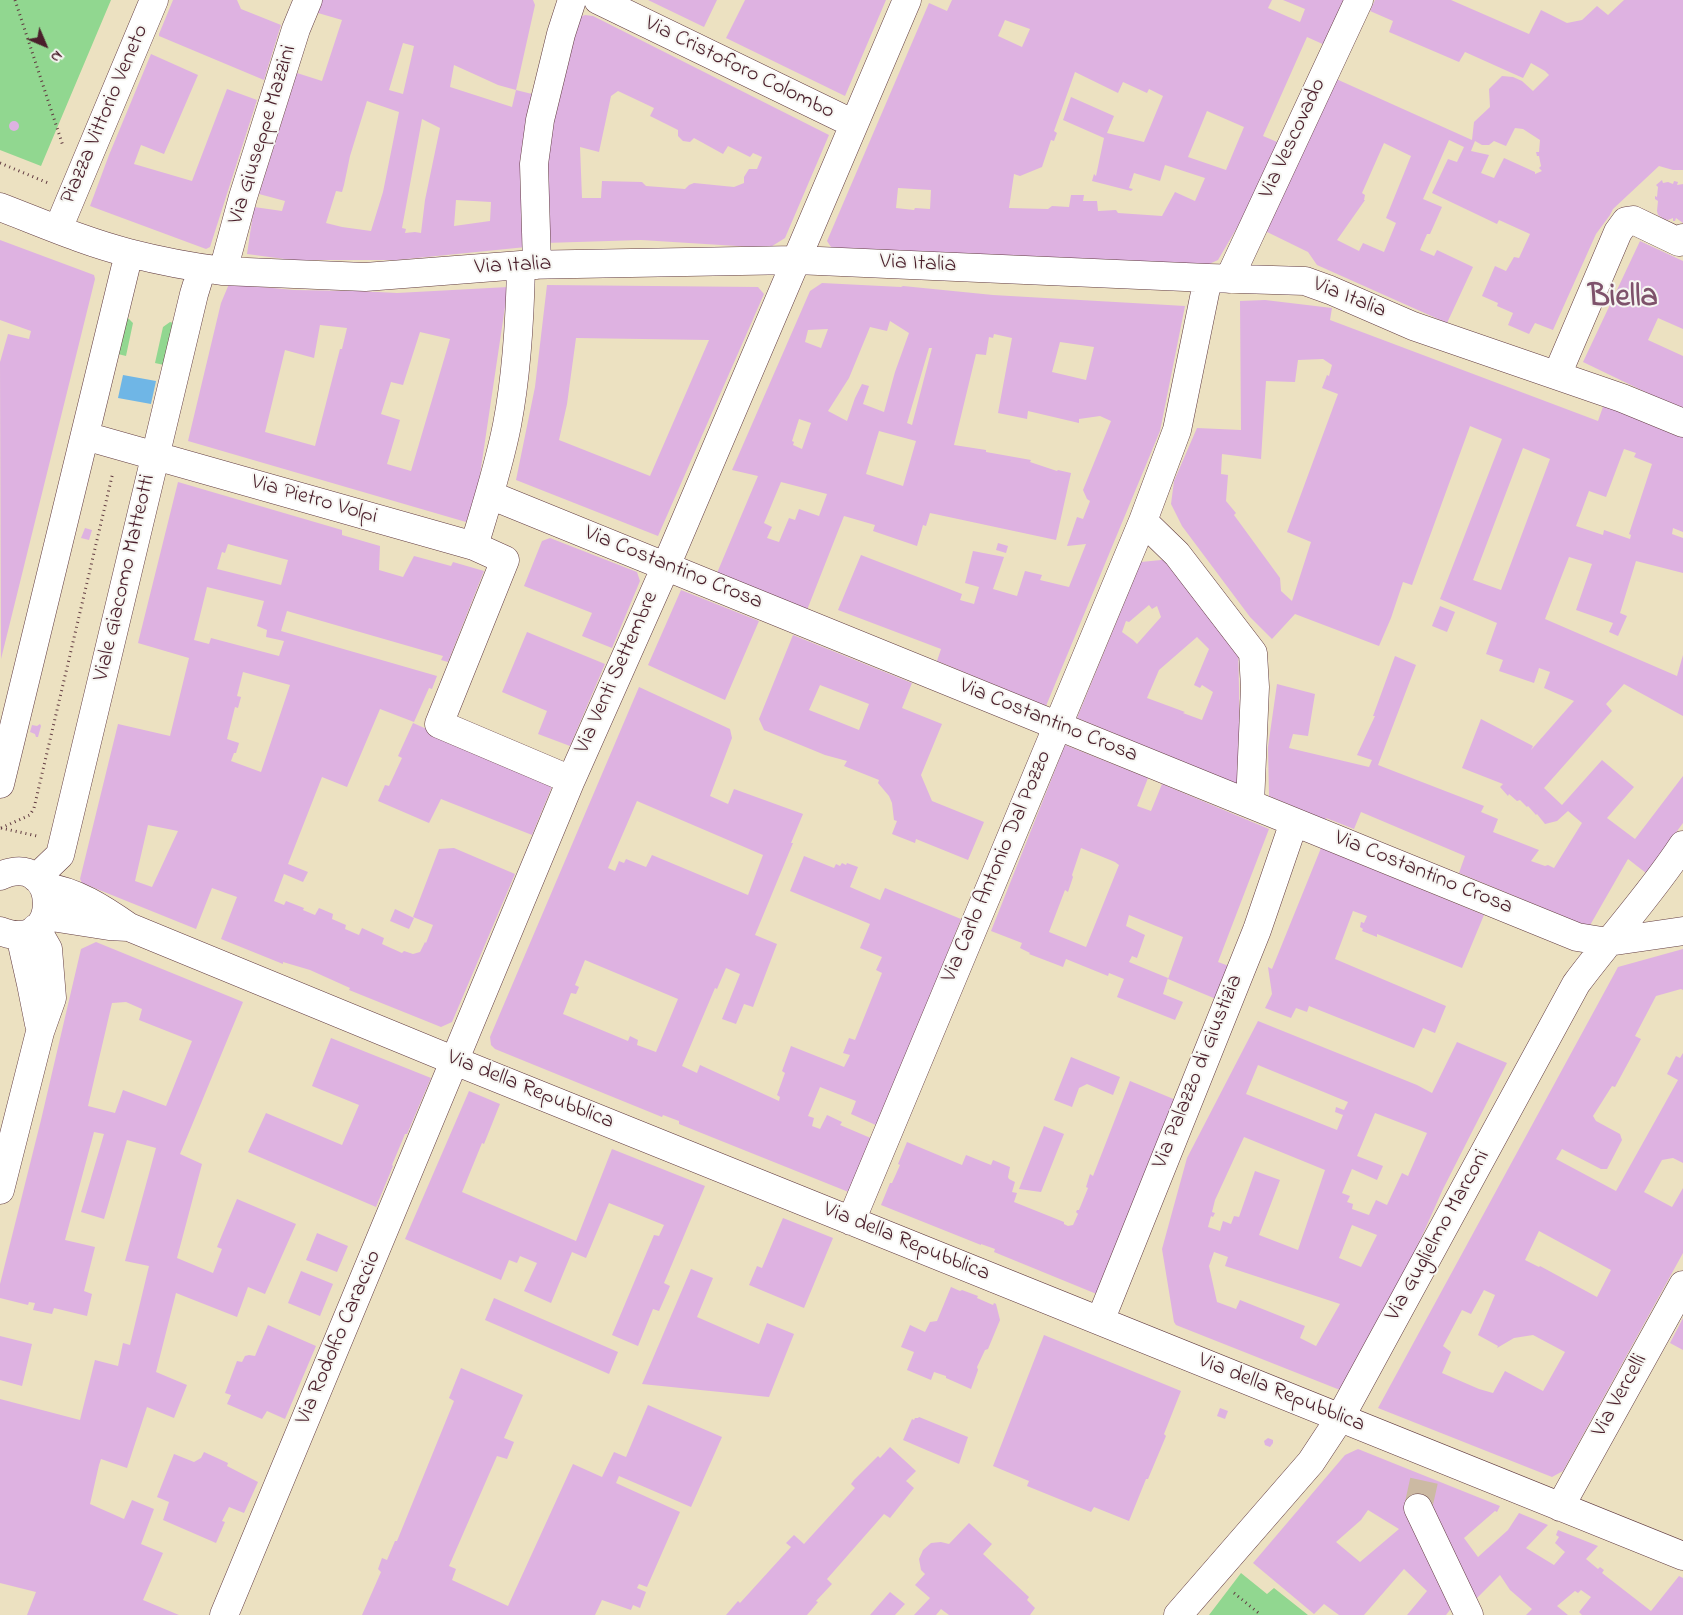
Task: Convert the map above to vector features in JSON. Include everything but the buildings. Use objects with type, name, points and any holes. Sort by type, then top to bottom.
[{"type":"street","name":"Piazza Vittorio Veneto","points":[[58,229],[154,0]]},
{"type":"street","name":"Via Giuseppe Mazzini","points":[[213,270],[243,197],[293,38],[308,0]]},
{"type":"street","points":[[474,546],[490,495],[507,425],[519,324],[529,265],[534,164],[540,120],[561,34],[572,0]]},
{"type":"street","name":"Via Cristoforo Colombo","points":[[598,0],[854,124]]},
{"type":"street","name":"Via Venti Settembre","points":[[456,1061],[571,780],[666,566],[907,0]]},
{"type":"street","name":"Via Vescovado","points":[[1177,430],[1218,279],[1360,0]]},
{"type":"street","name":"Piazza Vittorio Veneto","points":[[0,207],[129,253]]},
{"type":"street","points":[[1557,375],[1618,232],[1626,221],[1633,220],[1679,242],[1683,238]]},
{"type":"street","name":"Via Italia","points":[[129,253],[213,270],[365,277],[529,265],[796,260],[1218,279],[1305,281],[1413,326],[1622,398],[1683,423]]},
{"type":"street","points":[[0,784],[129,253]]},
{"type":"street","name":"Viale Giacomo Matteotti","points":[[40,883],[60,855],[144,452],[194,294],[213,270]]},
{"type":"street","name":"Via Carlo Antonio Dal Pozzo","points":[[851,1221],[1143,521],[1177,430]]},
{"type":"street","name":"Via Pietro Volpi","points":[[85,436],[474,546],[505,560],[439,724],[571,780]]},
{"type":"street","name":"Via Costantino Crosa","points":[[490,495],[1577,937],[1608,942],[1683,931]]},
{"type":"street","points":[[1143,521],[1177,554],[1253,653],[1255,687],[1250,804]]},
{"type":"street","name":"Via Palazzo di Giustizia","points":[[1100,1321],[1256,930],[1294,822]]},
{"type":"street","name":"Via Guglielmo Marconi","points":[[1178,1615],[1311,1462],[1340,1418],[1576,984],[1664,874],[1683,845]]},
{"type":"street","name":"Via della Repubblica","points":[[0,875],[19,871],[28,873],[40,883],[95,904],[129,927],[1340,1418],[1429,1466],[1560,1507],[1683,1556]]},
{"type":"street","points":[[0,1190],[40,1032],[35,1000],[17,929],[48,907],[47,897],[40,883]]},
{"type":"street","name":"Via della Repubblica","points":[[17,929],[129,927]]},
{"type":"street","name":"Via Rodolfo Caraccio","points":[[224,1615],[456,1061]]},
{"type":"street","name":"Via Vercelli","points":[[1560,1507],[1683,1285]]},
{"type":"street","points":[[1418,1508],[1468,1615]]},
{"type":"path","points":[[15,0],[63,146]]},
{"type":"path","points":[[60,155],[67,138]]},
{"type":"path","points":[[0,163],[48,183],[50,177]]},
{"type":"path","points":[[1,828],[30,815],[34,808],[113,471],[122,458],[144,452]]},
{"type":"path","points":[[1,828],[44,838]]},
{"type":"path","points":[[1212,1575],[1262,1615]]},
{"type":"green space","points":[[0,0],[111,0],[41,166],[0,150]]},
{"type":"green space","points":[[126,316],[133,323],[126,356],[118,354]]},
{"type":"green space","points":[[170,322],[173,323],[164,365],[155,363],[163,327]]},
{"type":"green space","points":[[1241,1573],[1267,1594],[1274,1588],[1308,1615],[1209,1615]]},
{"type":"water","points":[[123,375],[156,381],[151,404],[118,398]]},
{"type":"tunnel","points":[[1418,1508],[1425,1476]]},
{"type":"district","name":"Biella","points":[[1623,300]]}]
